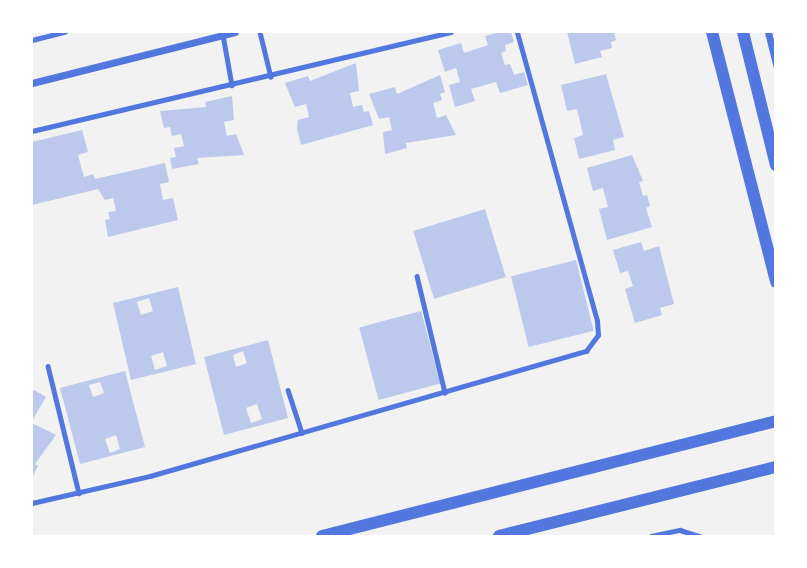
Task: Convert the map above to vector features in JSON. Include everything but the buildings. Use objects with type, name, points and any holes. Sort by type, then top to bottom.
[{"type":"street","points":[[32,83],[235,32]]},
{"type":"street","points":[[712,32],[775,282]]},
{"type":"street","points":[[743,32],[775,165]]},
{"type":"street","points":[[768,32],[775,65]]},
{"type":"street","points":[[322,537],[775,421]]},
{"type":"street","points":[[499,537],[775,467]]},
{"type":"lane","points":[[32,40],[65,32]]},
{"type":"lane","points":[[260,32],[271,76]]},
{"type":"lane","points":[[32,131],[450,32]]},
{"type":"lane","points":[[32,503],[79,493],[302,433],[586,351],[598,335],[517,32]]},
{"type":"lane","points":[[223,35],[232,85]]},
{"type":"lane","points":[[417,276],[446,393]]},
{"type":"lane","points":[[48,366],[79,493]]},
{"type":"lane","points":[[288,390],[302,433]]},
{"type":"lane","points":[[651,537],[680,530],[700,537]]}]
